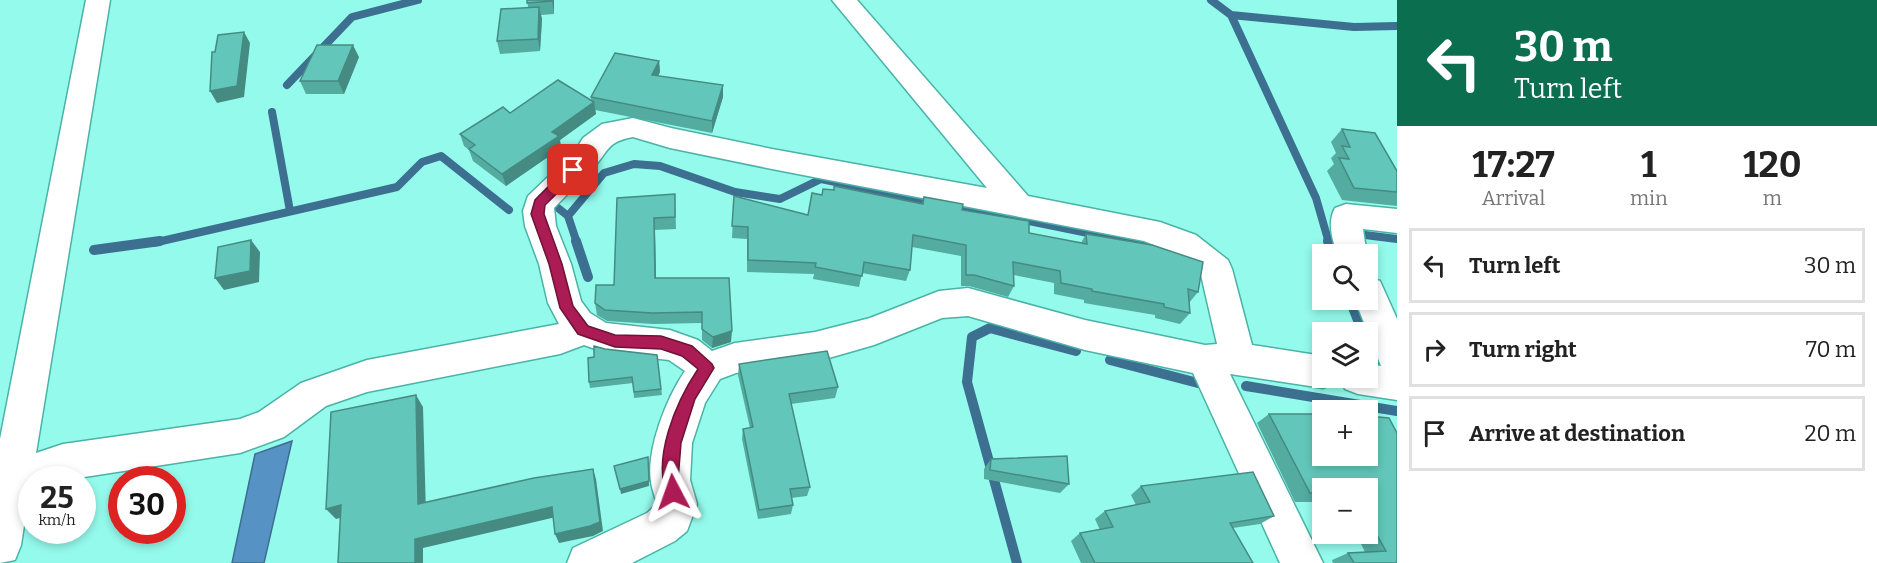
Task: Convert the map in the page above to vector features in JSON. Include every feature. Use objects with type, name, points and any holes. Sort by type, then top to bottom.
[{"type":"street","points":[[0,545],[98,0]]},
{"type":"street","points":[[844,0],[1020,207]]},
{"type":"street","points":[[707,368],[687,351],[661,343],[615,341],[583,330],[567,308],[555,264],[537,214],[539,204],[586,158],[593,144],[612,131],[623,127],[633,127],[692,143],[1149,230],[1185,244],[1216,268],[1222,359],[1302,563]]},
{"type":"street","points":[[1349,244],[1346,216],[1397,221]]},
{"type":"street","points":[[588,563],[661,527],[673,517],[677,504],[670,480],[673,443],[688,397],[707,368],[735,358],[815,346],[874,331],[939,305],[969,302],[1085,334],[1222,359],[1312,371]]},
{"type":"street","points":[[1376,310],[1397,361]]},
{"type":"street","points":[[11,482],[63,462],[240,436],[271,425],[314,394],[367,376],[560,339],[583,330]]},
{"type":"street","points":[[1378,381],[1397,384]]},
{"type":"water","points":[[292,441],[264,563],[232,563],[255,454]]},
{"type":"building","points":[[527,0],[552,0],[552,1],[527,3]]},
{"type":"building","points":[[539,7],[538,39],[497,41],[501,9]]},
{"type":"building","points":[[244,32],[237,86],[210,91],[212,52],[215,52],[218,35]]},
{"type":"building","points":[[317,45],[353,45],[338,81],[300,81]]},
{"type":"building","points":[[615,53],[659,61],[652,75],[723,85],[712,121],[591,97]]},
{"type":"building","points":[[558,80],[594,102],[552,132],[559,136],[502,174],[469,149],[475,145],[460,134],[503,107],[510,113]]},
{"type":"building","points":[[1342,129],[1375,133],[1397,171],[1397,192],[1354,188],[1339,158],[1349,159],[1342,146],[1350,147]]},
{"type":"building","points":[[834,186],[923,204],[924,197],[963,204],[962,210],[1029,221],[1029,233],[1087,244],[1086,234],[1152,245],[1203,262],[1198,292],[1188,289],[1190,313],[1164,307],[1164,304],[1061,283],[1060,271],[1013,262],[1014,286],[966,275],[966,245],[913,235],[910,270],[864,262],[862,276],[815,267],[816,263],[748,260],[748,227],[732,226],[734,196],[808,215],[812,193],[822,195],[823,189],[834,190]]},
{"type":"building","points":[[675,194],[675,217],[654,218],[655,278],[729,278],[732,331],[713,337],[702,329],[702,312],[652,313],[605,310],[595,303],[596,285],[614,285],[617,198]]},
{"type":"building","points":[[251,240],[250,271],[215,278],[218,247]]},
{"type":"building","points":[[594,346],[657,355],[661,389],[634,392],[632,377],[589,382],[588,358],[594,357]]},
{"type":"building","points":[[827,351],[838,387],[789,394],[810,487],[790,489],[793,505],[759,510],[743,429],[753,427],[739,364]]},
{"type":"building","points":[[416,395],[418,504],[534,478],[593,469],[600,522],[555,534],[552,507],[415,539],[415,563],[338,563],[341,505],[326,509],[331,412]]},
{"type":"building","points":[[1269,414],[1312,414],[1312,466],[1378,466],[1378,417],[1389,418],[1397,433],[1397,563],[1354,563],[1348,553],[1386,551],[1378,537],[1378,478],[1312,478],[1312,493]]},
{"type":"building","points":[[1067,456],[1069,484],[990,470],[991,459]]},
{"type":"building","points":[[648,457],[649,481],[620,489],[614,466]]},
{"type":"building","points":[[1253,472],[1274,516],[1230,523],[1253,563],[1095,563],[1080,533],[1113,527],[1105,511],[1150,502],[1141,486]]},
{"type":"waterway","points":[[287,85],[352,17],[418,0]]},
{"type":"waterway","points":[[1211,0],[1231,15]]},
{"type":"waterway","points":[[1231,15],[1354,27],[1397,26]]},
{"type":"waterway","points":[[1231,15],[1316,198],[1329,243]]},
{"type":"waterway","points":[[272,112],[290,211]]},
{"type":"waterway","points":[[153,243],[397,187],[422,162],[441,156],[509,210]]},
{"type":"waterway","points":[[568,216],[604,173],[634,164],[660,166],[735,192],[780,199],[821,179],[934,202]]},
{"type":"waterway","points":[[950,205],[1137,243]]},
{"type":"waterway","points":[[558,208],[568,216]]},
{"type":"waterway","points":[[568,216],[577,243]]},
{"type":"waterway","points":[[1365,235],[1397,239]]},
{"type":"waterway","points":[[94,250],[160,241]]},
{"type":"waterway","points":[[576,241],[588,277]]},
{"type":"waterway","points":[[1130,241],[1149,245]]},
{"type":"waterway","points":[[1354,310],[1359,322]]},
{"type":"waterway","points":[[1017,563],[967,382],[972,337],[990,328],[1076,351]]},
{"type":"waterway","points":[[1110,360],[1198,383]]},
{"type":"waterway","points":[[1246,386],[1397,411]]},
{"type":"route","points":[[573,170],[539,204],[537,214],[555,264],[567,308],[583,330],[615,341],[661,343],[687,351],[707,368],[688,397],[673,443],[670,480],[673,492]]}]
